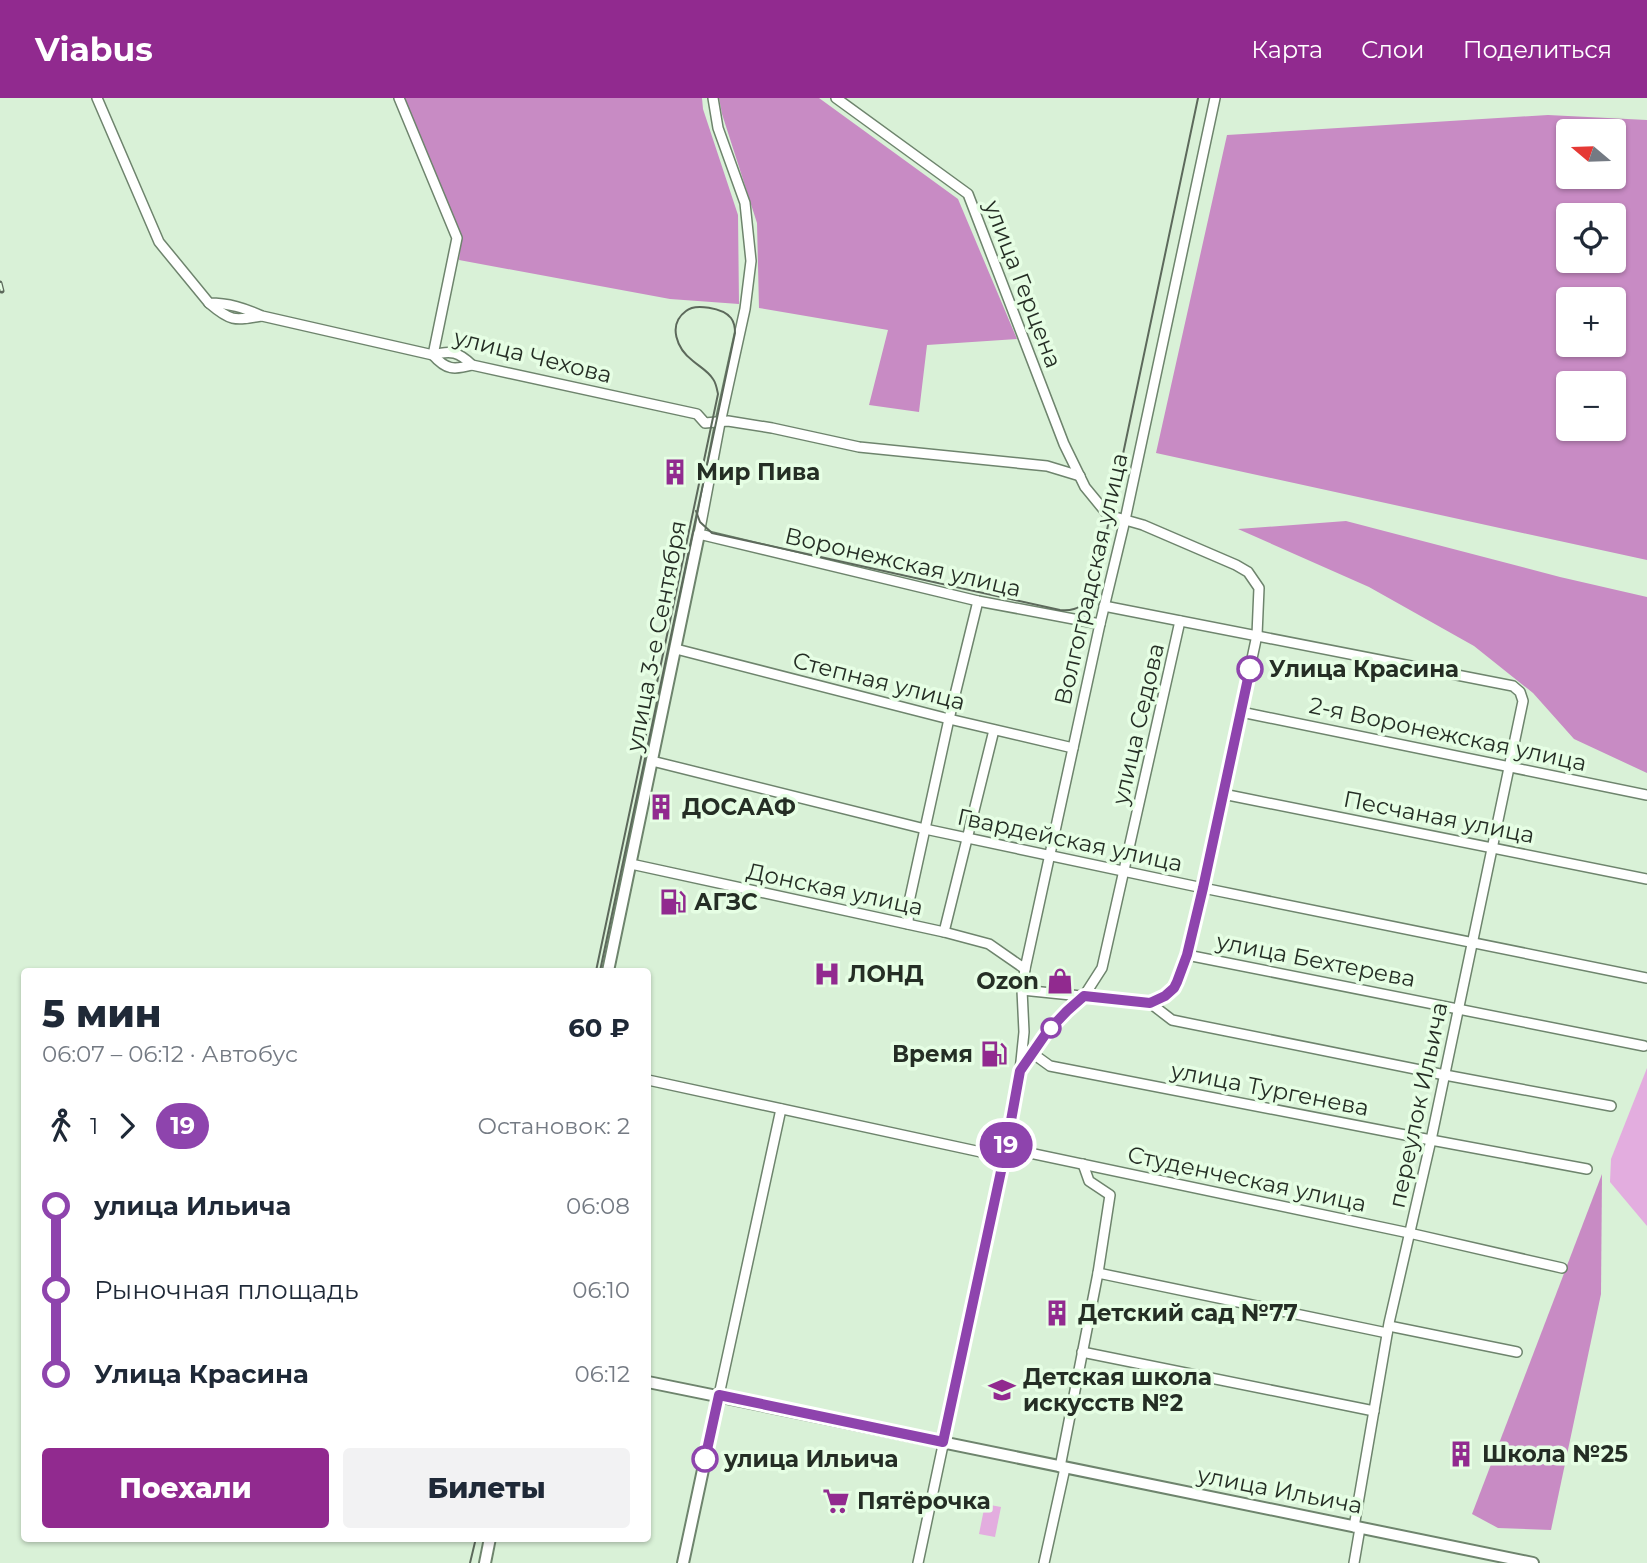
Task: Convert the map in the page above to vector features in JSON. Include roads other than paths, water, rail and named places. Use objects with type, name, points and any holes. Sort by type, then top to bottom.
[{"type":"street","name":"улица Чехова","points":[[97,98],[159,242],[209,303],[234,305],[262,316],[433,355],[445,352],[463,355],[472,365],[697,414],[705,423],[728,421],[859,447],[1047,466],[1080,476]]},
{"type":"street","points":[[399,98],[457,238],[433,355]]},
{"type":"street","name":"улица 3-е Сентября","points":[[609,968],[745,309],[751,261],[745,203],[718,128],[713,98]]},
{"type":"street","name":"улица Герцена","points":[[836,98],[968,194],[1064,444],[1085,487],[1108,515],[1125,520]]},
{"type":"street","name":"Волгоградская улица","points":[[918,1563],[1020,1071],[1025,969],[1215,98]]},
{"type":"street","points":[[1022,990],[1150,1003],[1165,996],[1174,988],[1187,955],[1203,888],[1257,635],[1260,592],[1248,572],[1236,565],[1143,525],[1125,520]]},
{"type":"street","name":"Воронежская улица","points":[[699,534],[978,601],[1100,624]]},
{"type":"street","points":[[908,924],[909,902],[978,601]]},
{"type":"street","points":[[1104,606],[1257,635]]},
{"type":"street","name":"улица Седова","points":[[1084,996],[1102,968],[1180,621]]},
{"type":"street","name":"переулок Ильича","points":[[1257,635],[1513,686],[1520,692],[1523,701],[1445,1075],[1388,1329],[1354,1563]]},
{"type":"street","name":"Степная улица","points":[[676,649],[1073,748]]},
{"type":"street","name":"2-я Воронежская улица","points":[[1241,712],[1647,795]]},
{"type":"street","points":[[944,932],[994,730]]},
{"type":"street","name":"Гвардейская улица","points":[[652,761],[925,829],[1647,978]]},
{"type":"street","name":"Песчаная улица","points":[[1223,794],[1647,879]]},
{"type":"street","name":"Донская улица","points":[[631,864],[944,932],[989,944],[1025,969]]},
{"type":"street","name":"улица Бехтерева","points":[[1187,955],[1644,1046]]},
{"type":"street","name":"Волгоградская улица","points":[[1020,1071],[1057,1021],[1084,996]]},
{"type":"street","points":[[1150,1003],[1172,1020],[1611,1106]]},
{"type":"street","name":"улица Тургенева","points":[[1032,1053],[1050,1066],[1587,1169]]},
{"type":"street","name":"Студенческая улица","points":[[651,1081],[781,1109],[1005,1152],[1083,1164],[1562,1268]]},
{"type":"street","points":[[682,1563],[781,1109]]},
{"type":"street","points":[[1044,1563],[1110,1195],[1088,1181],[1083,1164]]},
{"type":"street","points":[[1098,1273],[1517,1352]]},
{"type":"street","points":[[1082,1352],[1374,1411]]},
{"type":"street","name":"улица Ильича","points":[[651,1383],[1528,1563]]},
{"type":"street","points":[[485,1563],[489,1542]]},
{"type":"tram line","points":[[696,511],[700,522],[712,533],[1060,610],[1072,610],[1082,605],[1095,587],[1198,98]]},
{"type":"tram line","points":[[597,968],[718,394],[711,376],[682,350],[676,337],[677,323],[690,309],[709,308],[727,314],[734,325],[735,333],[601,968]]},
{"type":"tram line","points":[[470,1563],[475,1542]]},
{"type":"railway","points":[[0,283],[2,291]]},
{"type":"place","name":"Мир Пива","points":[[675,472]]},
{"type":"place","name":"Улица Красина","points":[[1250,669]]},
{"type":"place","name":"ДОСААФ","points":[[661,807]]},
{"type":"place","name":"АГЗС","points":[[673,902]]},
{"type":"place","name":"ЛОНД","points":[[827,974]]},
{"type":"place","name":"Ozon","points":[[1060,981]]},
{"type":"place","name":"Время","points":[[994,1054]]},
{"type":"place","name":"Детский сад №77","points":[[1057,1313]]},
{"type":"place","name":"Детская школа искусств №2","points":[[1002,1390]]},
{"type":"place","name":"Школа №25","points":[[1461,1454]]},
{"type":"place","name":"улица Ильича","points":[[705,1459]]},
{"type":"place","name":"Пятёрочка","points":[[836,1501]]}]
